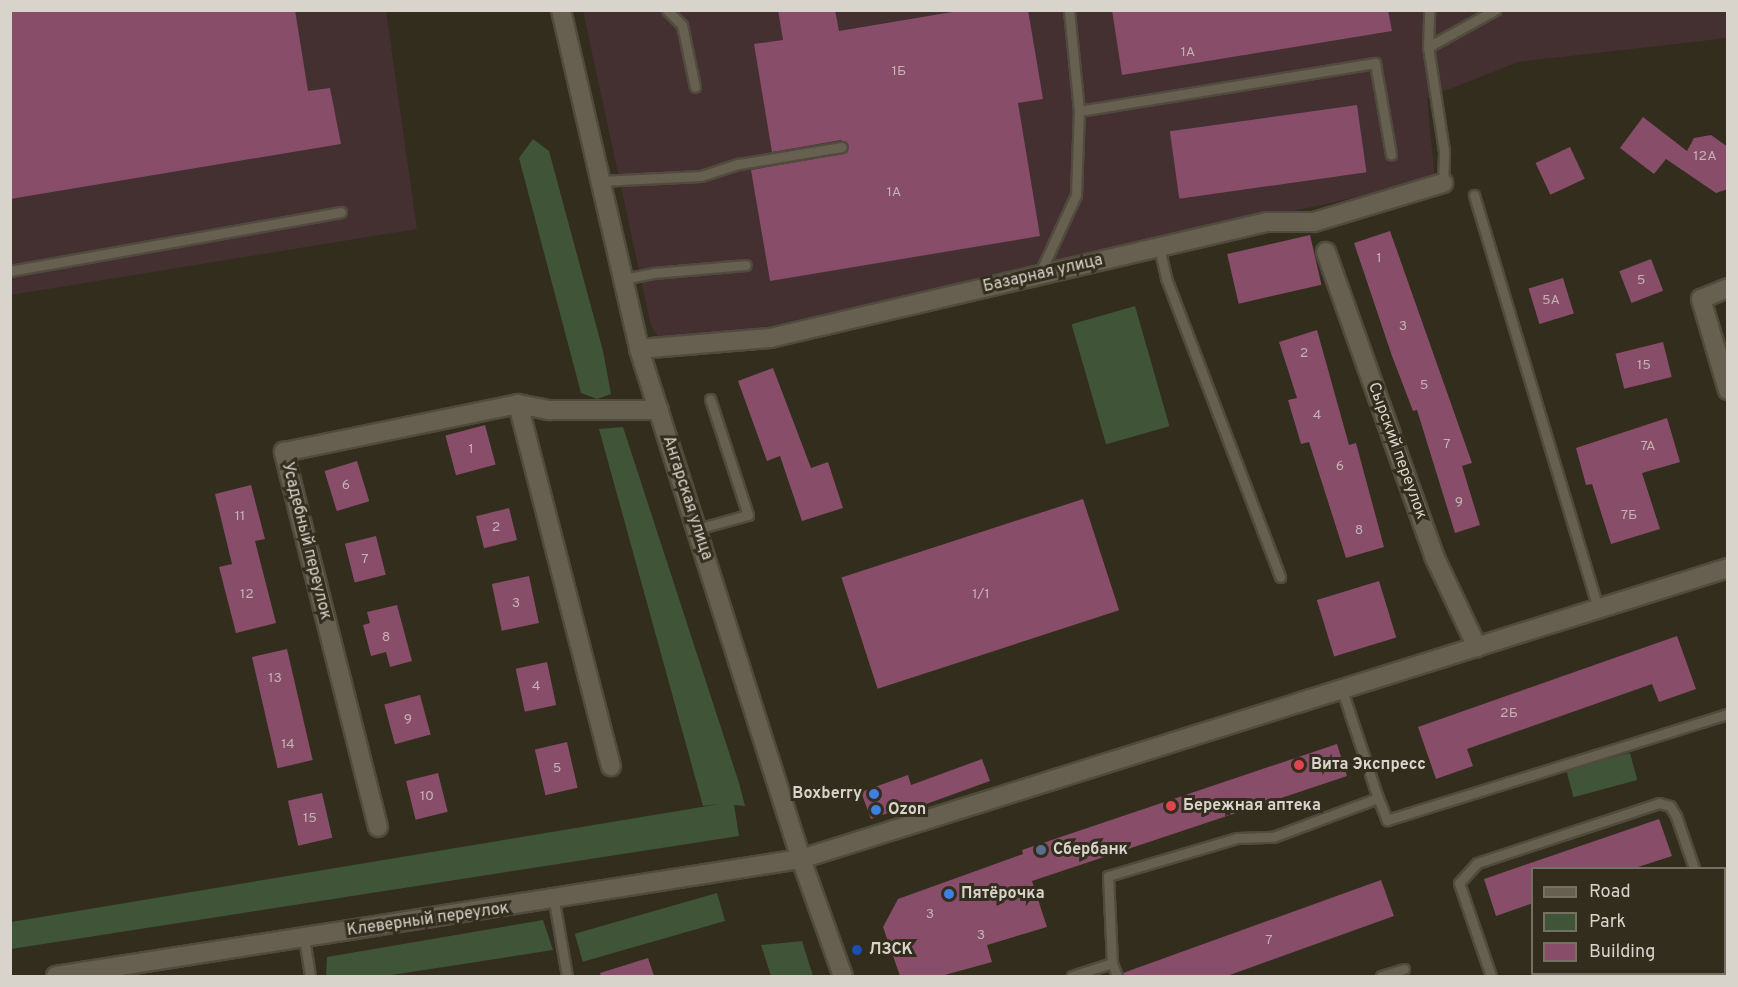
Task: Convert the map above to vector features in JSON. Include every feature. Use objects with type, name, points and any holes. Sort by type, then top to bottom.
[{"type":"street","name":"Ангарская улица","points":[[561,10],[639,349],[801,859],[843,976]]},
{"type":"street","name":"Базарная улица","points":[[639,349],[770,338],[1267,222],[1314,222],[1443,183]]},
{"type":"street","name":"Сырский переулок","points":[[1326,252],[1434,556],[1477,647]]},
{"type":"street","points":[[1728,288],[1701,299],[1728,390]]},
{"type":"street","points":[[518,404],[611,766]]},
{"type":"street","name":"Усадебный переулок","points":[[378,827],[284,452],[518,404],[550,410],[659,410]]},
{"type":"street","name":"Клеверный переулок","points":[[56,976],[554,901],[801,859],[1598,608],[1726,572]]},
{"type":"lane","points":[[667,10],[682,25],[695,87]]},
{"type":"lane","points":[[1039,276],[1076,195],[1079,111],[1070,10]]},
{"type":"lane","points":[[1429,10],[1428,47],[1444,151],[1443,183]]},
{"type":"lane","points":[[1428,47],[1495,10]]},
{"type":"lane","points":[[1079,111],[1375,63],[1391,155]]},
{"type":"lane","points":[[600,181],[701,176],[739,164],[842,147]]},
{"type":"lane","points":[[1474,195],[1598,608]]},
{"type":"lane","points":[[10,271],[341,212]]},
{"type":"lane","points":[[1159,247],[1166,278],[1280,577]]},
{"type":"lane","points":[[623,279],[653,273],[746,265]]},
{"type":"lane","points":[[697,530],[748,515],[710,399]]},
{"type":"lane","points":[[1342,690],[1387,820],[1728,714]]},
{"type":"lane","points":[[1117,976],[1112,963],[1108,876],[1237,838],[1273,837],[1378,798]]},
{"type":"lane","points":[[1491,976],[1459,883],[1477,863],[1659,803],[1670,806],[1676,816],[1694,867]]},
{"type":"lane","points":[[554,901],[567,976]]},
{"type":"lane","points":[[304,938],[310,976]]},
{"type":"lane","points":[[1072,976],[1112,963]]},
{"type":"lane","points":[[1382,976],[1404,969]]},
{"type":"shaded area","points":[[1727,10],[1728,38],[1518,62],[1427,98],[1435,180],[728,335],[660,339],[651,326],[583,11]]},
{"type":"shaded area","points":[[11,11],[386,11],[417,229],[11,295]]},
{"type":"green space","points":[[533,139],[549,151],[603,351],[611,394],[597,399],[581,393],[519,158]]},
{"type":"green space","points":[[1135,306],[1169,426],[1106,444],[1072,324]]},
{"type":"green space","points":[[623,427],[739,783],[745,806],[734,805],[739,836],[11,949],[11,922],[720,804],[703,806],[599,429]]},
{"type":"green space","points":[[1630,753],[1637,780],[1573,797],[1566,770]]},
{"type":"green space","points":[[717,893],[725,921],[583,962],[575,934]]},
{"type":"green space","points":[[543,920],[553,950],[385,976],[326,976],[327,957]]},
{"type":"green space","points":[[802,941],[813,976],[771,976],[761,945]]},
{"type":"building","points":[[10,10],[295,10],[308,91],[330,88],[341,144],[10,199]]},
{"type":"building","points":[[778,10],[835,10],[839,31],[964,10],[1028,10],[1043,99],[1018,103],[1040,236],[770,281],[751,170],[843,154],[849,146],[841,140],[772,152],[754,44],[783,40]]},
{"type":"building","points":[[1112,10],[1388,10],[1392,31],[1122,75]]},
{"type":"building","points":[[1357,105],[1366,172],[1179,199],[1170,131]]},
{"type":"building","points":[[1643,117],[1687,151],[1694,138],[1711,135],[1728,147],[1728,189],[1716,193],[1666,159],[1654,174],[1620,148]]},
{"type":"building","points":[[1570,147],[1585,179],[1550,195],[1536,163]]},
{"type":"building","points":[[1390,231],[1472,463],[1462,466],[1480,525],[1455,533],[1417,410],[1413,411],[1392,356],[1354,243]]},
{"type":"building","points":[[1310,235],[1321,285],[1239,304],[1227,254]]},
{"type":"building","points":[[1651,259],[1663,291],[1631,303],[1619,271]]},
{"type":"building","points":[[1563,278],[1574,313],[1539,324],[1529,289]]},
{"type":"building","points":[[1317,330],[1349,445],[1356,443],[1384,547],[1346,558],[1309,442],[1301,444],[1288,400],[1297,398],[1279,342]]},
{"type":"building","points":[[1663,342],[1672,377],[1624,389],[1615,354]]},
{"type":"building","points":[[773,368],[811,468],[828,462],[843,508],[802,521],[780,456],[767,461],[738,381]]},
{"type":"building","points":[[1667,418],[1680,462],[1642,473],[1660,529],[1611,544],[1592,484],[1586,485],[1576,448]]},
{"type":"building","points":[[485,425],[496,465],[456,475],[445,436]]},
{"type":"building","points":[[357,461],[369,501],[337,511],[324,471]]},
{"type":"building","points":[[251,485],[265,539],[255,541],[276,623],[236,633],[219,567],[232,564],[215,494]]},
{"type":"building","points":[[1083,499],[1119,610],[878,689],[841,577]]},
{"type":"building","points":[[509,508],[517,540],[484,548],[476,516]]},
{"type":"building","points":[[376,536],[386,575],[355,583],[345,544]]},
{"type":"building","points":[[529,576],[539,623],[502,631],[492,584]]},
{"type":"building","points":[[1379,581],[1396,637],[1334,656],[1317,600]]},
{"type":"building","points":[[397,605],[412,661],[390,667],[386,652],[371,656],[363,625],[370,623],[367,612]]},
{"type":"building","points":[[1677,636],[1696,689],[1659,702],[1652,684],[1467,749],[1473,766],[1436,779],[1418,727]]},
{"type":"building","points":[[287,649],[313,760],[278,768],[252,657]]},
{"type":"building","points":[[547,662],[556,705],[525,712],[516,669]]},
{"type":"building","points":[[420,695],[431,735],[395,744],[384,705]]},
{"type":"building","points":[[567,742],[578,788],[545,795],[535,749]]},
{"type":"building","points":[[1337,744],[1347,776],[1032,881],[1047,927],[987,945],[992,962],[941,976],[900,976],[883,927],[898,899],[1023,854],[1022,850]]},
{"type":"building","points":[[982,759],[990,781],[918,807],[916,803],[871,819],[861,792],[908,775],[911,785]]},
{"type":"building","points":[[438,773],[448,812],[416,820],[406,781]]},
{"type":"building","points":[[322,793],[332,838],[298,846],[288,801]]},
{"type":"building","points":[[1659,819],[1672,856],[1638,867],[1531,867],[1531,904],[1496,916],[1484,879]]},
{"type":"building","points":[[1381,880],[1394,916],[1227,976],[1124,976],[1123,973]]},
{"type":"building","points":[[648,958],[654,976],[601,976],[600,973]]},
{"type":"place","name":"Вита Экспресс","points":[[1299,765]]},
{"type":"place","name":"Boxberry","points":[[874,794]]},
{"type":"place","name":"Бережная аптека","points":[[1171,806]]},
{"type":"place","name":"Ozon","points":[[876,810]]},
{"type":"place","name":"Сбербанк","points":[[1041,850]]},
{"type":"place","name":"Пятёрочка","points":[[949,894]]},
{"type":"place","name":"ЛЗСК","points":[[857,950]]}]
